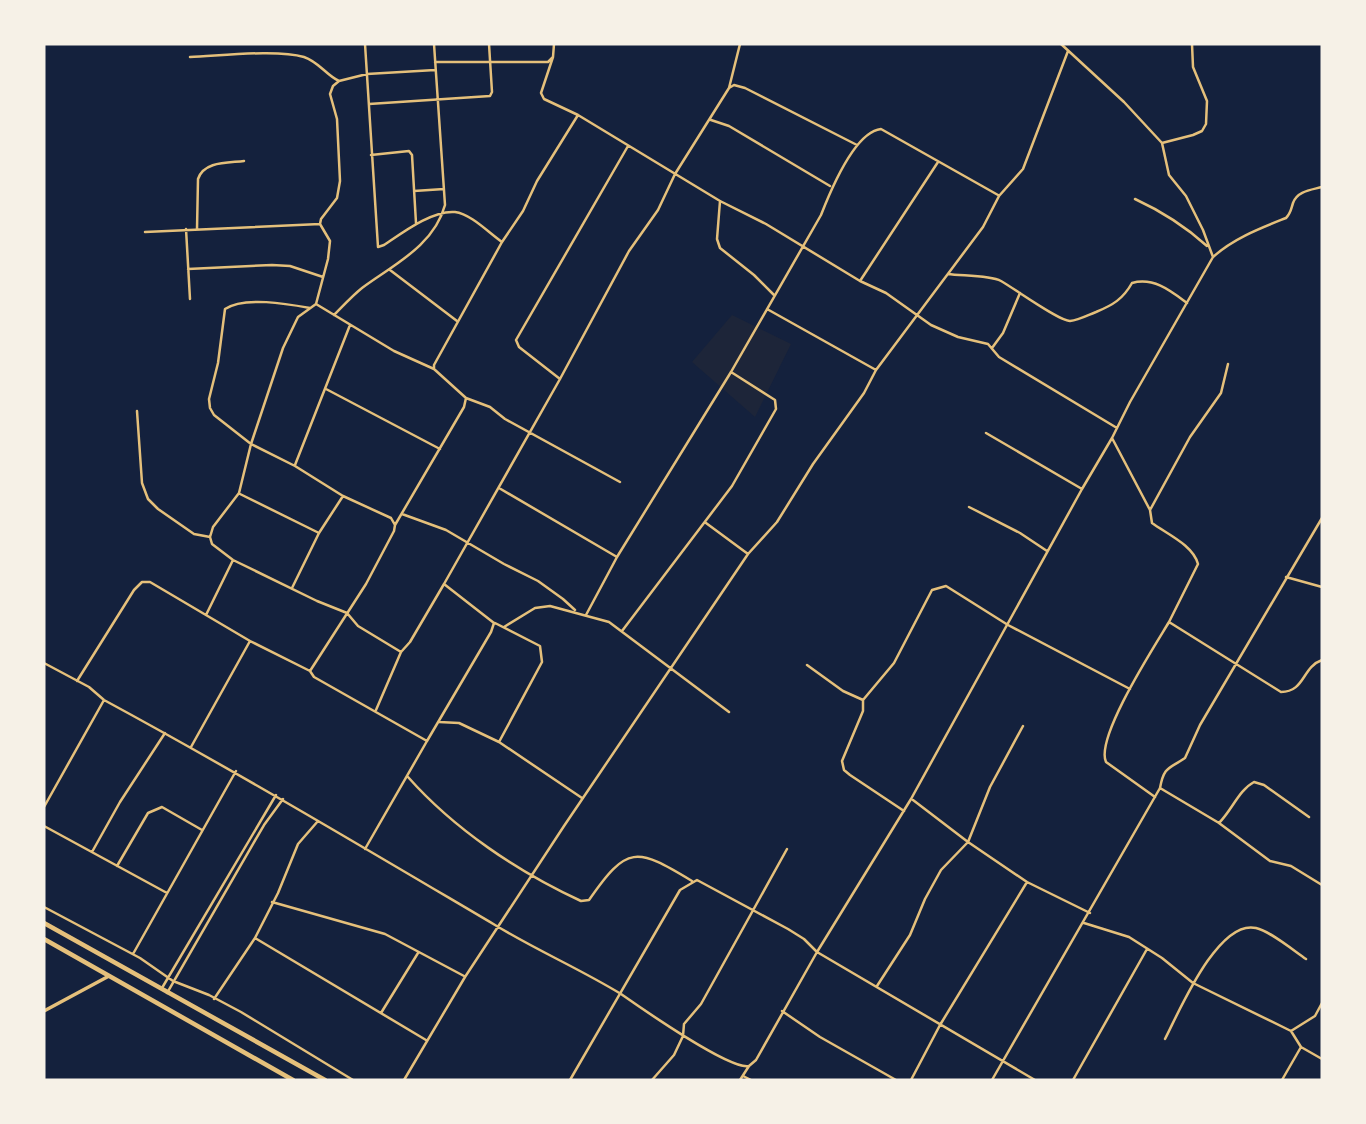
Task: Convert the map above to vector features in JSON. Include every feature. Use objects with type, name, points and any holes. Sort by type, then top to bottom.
[{"type":"main road","points":[[44,923],[325,1080]]},
{"type":"main road","points":[[44,939],[293,1080]]},
{"type":"street","points":[[365,44],[378,247],[416,223],[456,212],[502,242]]},
{"type":"street","points":[[334,315],[360,290],[390,270],[434,232],[443,214],[444,189],[434,44]]},
{"type":"street","points":[[369,104],[490,96],[489,44]]},
{"type":"street","points":[[554,44],[553,57],[541,93],[544,99],[579,115],[720,201],[766,224],[860,281],[886,293],[931,325],[958,337],[988,344],[999,358],[1117,428]]},
{"type":"street","points":[[376,712],[401,652],[410,642],[444,584],[629,251],[658,210],[675,174],[729,88],[740,44]]},
{"type":"street","points":[[1061,44],[1124,102],[1162,143],[1169,176],[1186,196],[1213,257]]},
{"type":"street","points":[[1162,143],[1193,135],[1202,131],[1206,124],[1207,101],[1193,67],[1192,44]]},
{"type":"street","points":[[404,1080],[465,977],[670,668],[748,554],[777,522],[813,464],[864,393],[876,370],[983,228],[999,196],[1023,169],[1068,51]]},
{"type":"street","points":[[190,57],[281,54],[302,57],[339,80],[367,74],[435,70]]},
{"type":"street","points":[[435,62],[548,62],[553,57]]},
{"type":"street","points":[[339,80],[330,94],[337,119],[340,181],[337,198],[320,224],[330,241],[316,304],[298,317],[283,348],[251,444],[239,493],[213,527],[210,537],[212,544],[233,559],[347,614],[358,626],[401,652]]},
{"type":"street","points":[[729,88],[734,85],[745,88],[858,145]]},
{"type":"street","points":[[434,369],[502,242],[579,115]]},
{"type":"street","points":[[711,120],[729,126],[831,187]]},
{"type":"street","points":[[586,615],[617,557],[731,372],[821,215],[831,187],[862,138],[873,130],[881,129],[999,196]]},
{"type":"street","points":[[560,379],[519,347],[516,340],[628,145]]},
{"type":"street","points":[[371,155],[409,151],[412,155],[416,223]]},
{"type":"street","points":[[197,229],[200,173],[205,168],[218,164],[244,161]]},
{"type":"street","points":[[860,281],[938,162]]},
{"type":"street","points":[[751,1080],[741,1078],[756,1060],[817,952],[911,799],[1112,438],[1129,402],[1213,257],[1228,245],[1286,218],[1299,194],[1322,187]]},
{"type":"street","points":[[414,191],[444,189]]},
{"type":"street","points":[[1135,199],[1193,233],[1209,248]]},
{"type":"street","points":[[720,201],[716,239],[720,248],[774,295]]},
{"type":"street","points":[[145,232],[320,224]]},
{"type":"street","points":[[186,229],[190,299]]},
{"type":"street","points":[[188,269],[272,265],[290,266],[323,276]]},
{"type":"street","points":[[390,270],[458,321]]},
{"type":"street","points":[[948,274],[998,279],[1046,307],[1056,317],[1068,321],[1116,303],[1123,298],[1132,283],[1142,280],[1169,289],[1187,303]]},
{"type":"street","points":[[992,348],[1003,333],[1020,293]]},
{"type":"street","points":[[310,308],[285,303],[249,302],[230,305],[225,309],[218,363],[209,399],[210,408],[214,415],[251,444],[295,466],[343,496],[391,518],[395,525]]},
{"type":"street","points":[[316,304],[394,351],[434,369],[466,398],[490,407],[529,433],[620,482]]},
{"type":"street","points":[[767,309],[876,370]]},
{"type":"street","points":[[295,466],[350,325]]},
{"type":"street","points":[[1150,510],[1190,438],[1221,393],[1228,364]]},
{"type":"street","points":[[622,631],[732,486],[777,404],[775,400],[731,372]]},
{"type":"street","points":[[326,389],[440,449]]},
{"type":"street","points":[[310,671],[372,573],[395,525],[464,407],[466,398]]},
{"type":"street","points":[[137,411],[142,483],[148,499],[194,534],[210,537]]},
{"type":"street","points":[[986,433],[1082,489]]},
{"type":"street","points":[[1112,438],[1150,510],[1152,523],[1184,545],[1196,556],[1198,564],[1130,689],[1105,742],[1103,754],[1106,762],[1155,797]]},
{"type":"street","points":[[498,487],[617,557]]},
{"type":"street","points":[[239,493],[319,533]]},
{"type":"street","points":[[292,588],[319,533],[343,496]]},
{"type":"street","points":[[969,507],[1020,533],[1047,551]]},
{"type":"street","points":[[402,514],[446,530],[538,581],[563,598],[577,612]]},
{"type":"street","points":[[992,1080],[1155,797],[1162,775],[1167,768],[1185,758],[1200,725],[1322,518]]},
{"type":"street","points":[[706,523],[748,554]]},
{"type":"street","points":[[206,615],[233,559]]},
{"type":"street","points":[[1286,576],[1322,587]]},
{"type":"street","points":[[77,681],[134,590],[142,582],[150,582],[250,641],[310,671],[314,677],[427,741]]},
{"type":"street","points":[[444,584],[494,623],[540,646],[542,662],[499,743]]},
{"type":"street","points":[[904,811],[844,770],[842,761],[863,711],[863,700],[894,663],[932,590],[939,586],[946,586],[1008,625],[1130,689]]},
{"type":"street","points":[[503,627],[535,608],[550,606],[609,622],[729,712]]},
{"type":"street","points":[[1168,622],[1281,692],[1296,689],[1307,671],[1317,661],[1322,660]]},
{"type":"street","points":[[365,849],[494,623]]},
{"type":"street","points":[[191,747],[250,641]]},
{"type":"street","points":[[44,663],[104,700],[236,771],[498,927],[620,994],[683,1036],[735,1065],[749,1066]]},
{"type":"street","points":[[807,665],[843,691],[863,700]]},
{"type":"street","points":[[44,807],[104,700]]},
{"type":"street","points":[[439,722],[459,723],[499,743],[582,799]]},
{"type":"street","points":[[877,986],[910,935],[941,870],[968,842],[990,787],[1023,726]]},
{"type":"street","points":[[92,852],[120,802],[165,733]]},
{"type":"street","points":[[133,955],[236,771]]},
{"type":"street","points":[[408,777],[438,809],[492,849],[532,875],[581,901],[589,900],[610,870],[619,862],[638,857],[659,861],[692,881],[702,882],[796,934],[817,952],[1035,1080]]},
{"type":"street","points":[[1219,823],[1231,811],[1247,786],[1254,782],[1264,785],[1309,817]]},
{"type":"street","points":[[1160,788],[1219,823],[1270,861],[1291,866],[1322,885]]},
{"type":"street","points":[[161,989],[276,795]]},
{"type":"street","points":[[167,993],[264,825],[283,799]]},
{"type":"street","points":[[911,799],[1027,882],[1090,913]]},
{"type":"street","points":[[117,866],[148,813],[156,808],[162,807],[203,831]]},
{"type":"street","points":[[215,999],[255,938],[298,844],[318,821]]},
{"type":"street","points":[[44,825],[167,893]]},
{"type":"street","points":[[652,1080],[674,1055],[683,1036],[684,1024],[702,1004],[787,849]]},
{"type":"street","points":[[570,1080],[680,890],[692,881]]},
{"type":"street","points":[[911,1080],[940,1025],[1027,882]]},
{"type":"street","points":[[272,902],[386,934],[465,977]]},
{"type":"street","points":[[44,907],[133,955],[173,981],[241,1012],[353,1080]]},
{"type":"street","points":[[1084,923],[1129,937],[1193,983],[1291,1031],[1301,1047],[1322,1059]]},
{"type":"street","points":[[1166,1039],[1193,983],[1219,945],[1233,932],[1243,927],[1257,928],[1306,959]]},
{"type":"street","points":[[255,938],[427,1041]]},
{"type":"street","points":[[1073,1080],[1147,949]]},
{"type":"street","points":[[381,1013],[418,953]]},
{"type":"street","points":[[44,1011],[109,976]]},
{"type":"street","points":[[1291,1031],[1315,1016],[1322,1003]]},
{"type":"street","points":[[782,1011],[820,1037],[896,1080]]},
{"type":"street","points":[[1282,1080],[1301,1047]]},
{"type":"shaded area","points":[[732,315],[791,344],[755,417],[692,362]]}]
